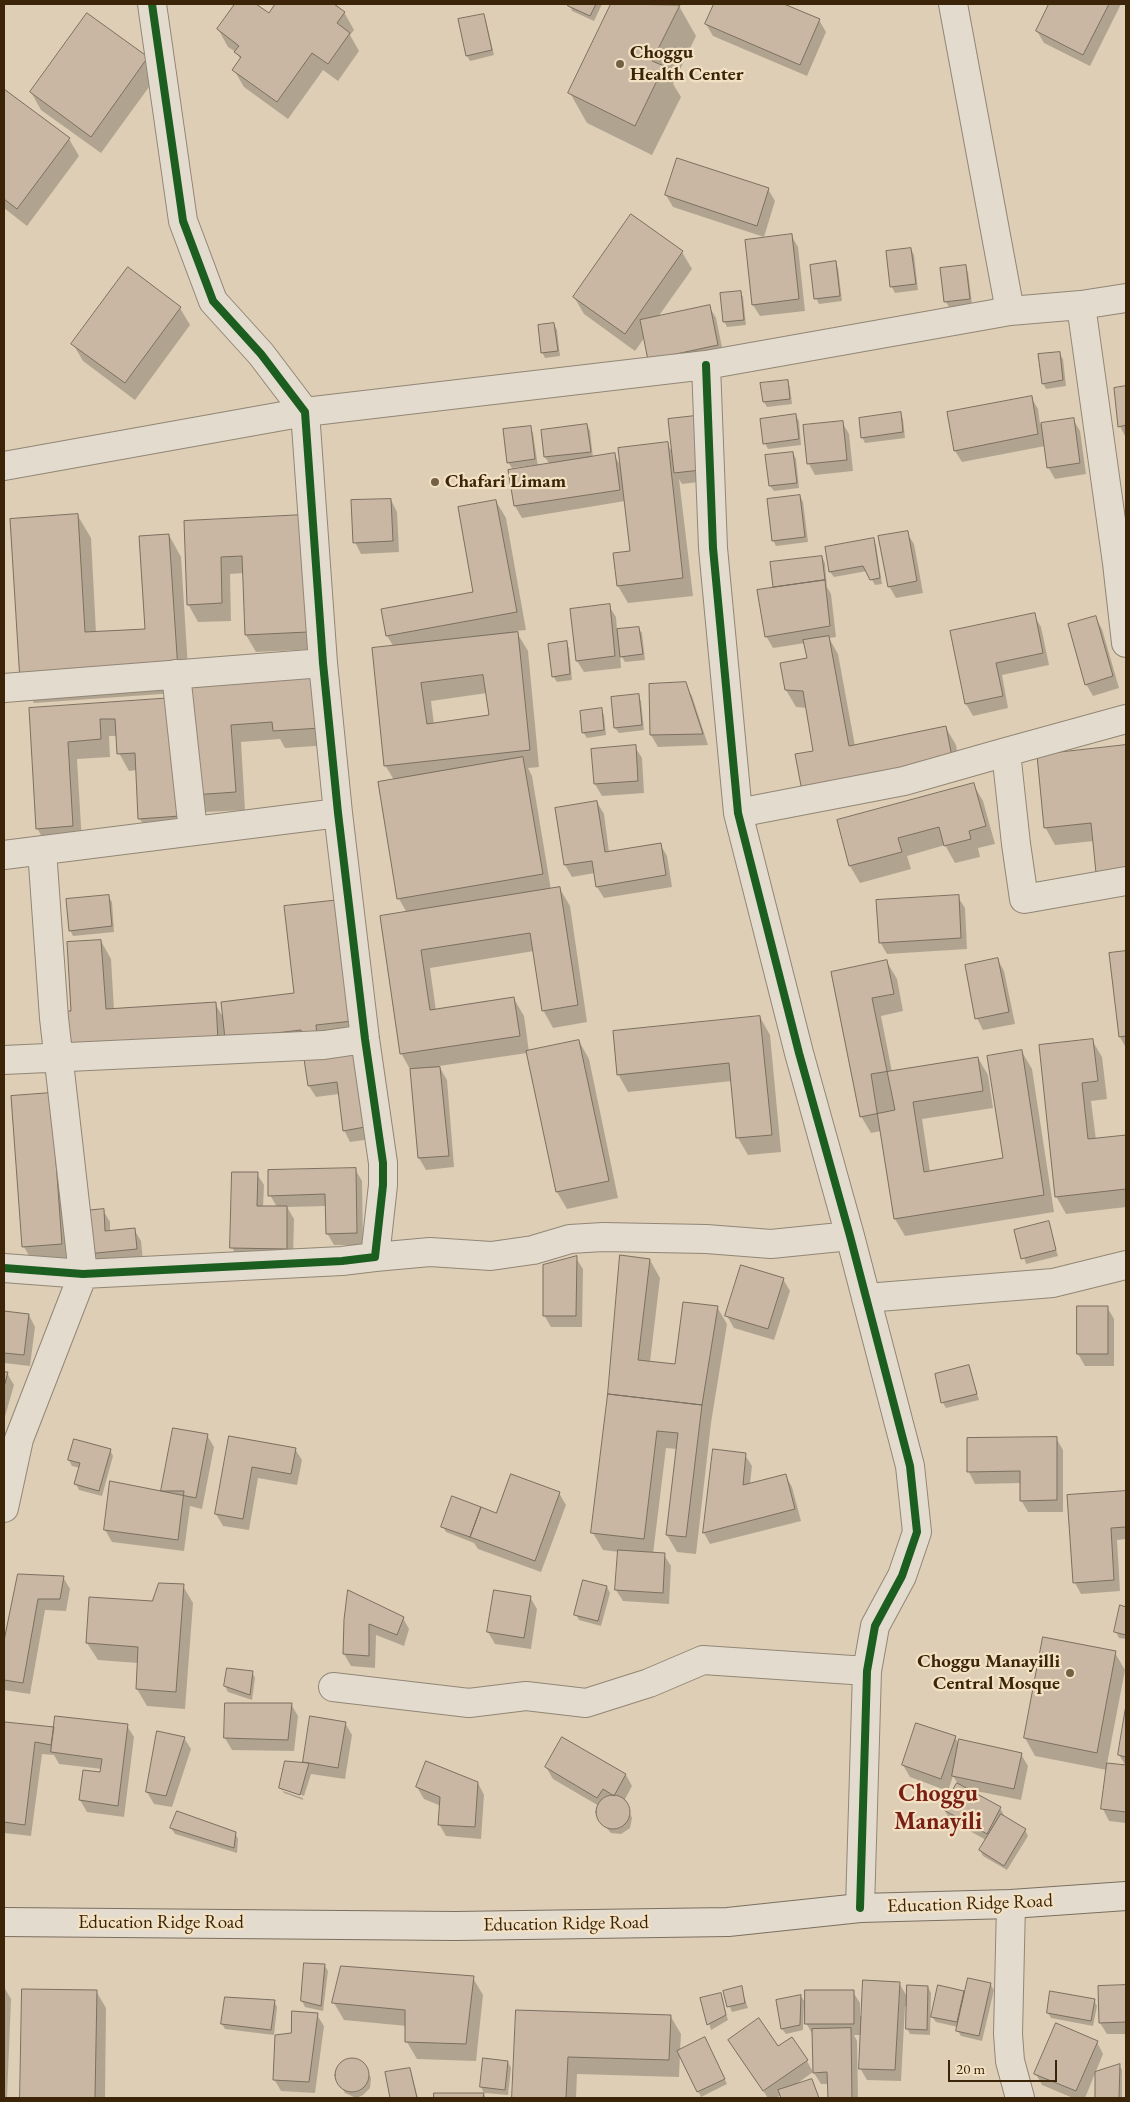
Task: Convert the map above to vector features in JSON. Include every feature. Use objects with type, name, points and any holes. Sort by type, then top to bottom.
[{"type":"street","points":[[152,4],[183,221],[213,300],[261,354],[305,412],[322,663],[338,813],[383,1163],[383,1185],[375,1257]]},
{"type":"street","points":[[953,4],[1010,311]]},
{"type":"street","points":[[4,466],[305,412],[706,365],[1010,311],[1080,305],[1126,298]]},
{"type":"street","points":[[1080,305],[1117,563],[1126,643]]},
{"type":"street","points":[[706,365],[713,548],[738,813],[799,1053],[850,1236],[910,1466],[917,1532],[902,1576],[875,1626],[867,1671],[860,1908]]},
{"type":"street","points":[[4,688],[322,663]]},
{"type":"street","points":[[176,674],[193,831]]},
{"type":"street","points":[[738,813],[904,781],[1126,719]]},
{"type":"street","points":[[1006,752],[1024,899],[1126,881]]},
{"type":"street","points":[[4,855],[338,813]]},
{"type":"street","points":[[4,1508],[11,1438],[82,1274],[58,1058],[42,850]]},
{"type":"street","points":[[4,1060],[324,1045],[366,1039]]},
{"type":"street","points":[[4,1268],[82,1274],[342,1261],[430,1252],[492,1256],[533,1250],[570,1239],[602,1237],[706,1239],[771,1244],[850,1236]]},
{"type":"street","points":[[866,1298],[1053,1283],[1126,1265]]},
{"type":"street","points":[[333,1688],[469,1703],[526,1696],[586,1703],[649,1683],[703,1660],[867,1671]]},
{"type":"street","name":"Education Ridge Road","points":[[4,1922],[455,1926],[728,1922],[860,1908],[1011,1904],[1126,1896]]},
{"type":"street","points":[[1011,1904],[1008,2034],[1010,2061],[1020,2098]]},
{"type":"building","points":[[235,4],[256,4],[269,13],[275,4],[334,4],[345,12],[337,23],[350,33],[328,64],[312,53],[277,102],[232,70],[241,57],[234,52],[239,46],[217,29]]},
{"type":"building","points":[[568,4],[596,4],[590,16],[568,6]]},
{"type":"building","name":"Choggu Health Center","points":[[611,4],[680,5],[652,61],[664,66],[635,126],[568,93]]},
{"type":"building","points":[[714,4],[784,4],[820,19],[800,65],[705,24]]},
{"type":"building","points":[[1049,4],[1109,4],[1083,55],[1036,31]]},
{"type":"building","points":[[87,13],[148,57],[91,137],[30,92]]},
{"type":"building","points":[[484,14],[492,50],[466,56],[458,19]]},
{"type":"building","points":[[4,89],[70,138],[17,209],[4,199]]},
{"type":"building","points":[[677,158],[769,188],[757,226],[665,195]]},
{"type":"building","points":[[631,214],[683,251],[625,334],[573,297]]},
{"type":"building","points":[[792,234],[799,299],[752,305],[745,240]]},
{"type":"building","points":[[911,248],[916,284],[890,287],[886,251]]},
{"type":"building","points":[[836,261],[840,296],[814,299],[810,265]]},
{"type":"building","points":[[966,265],[970,299],[944,302],[940,268]]},
{"type":"building","points":[[128,267],[181,307],[125,383],[71,344]]},
{"type":"building","points":[[741,291],[744,320],[723,322],[720,293]]},
{"type":"building","points":[[710,305],[718,345],[648,360],[640,320]]},
{"type":"building","points":[[554,323],[558,351],[541,353],[538,325]]},
{"type":"building","points":[[1060,352],[1063,380],[1042,384],[1038,354]]},
{"type":"building","points":[[788,380],[790,399],[763,402],[760,383]]},
{"type":"building","points":[[1126,386],[1126,425],[1118,427],[1114,388]]},
{"type":"building","points":[[1032,396],[1038,434],[954,451],[947,412]]},
{"type":"building","points":[[901,412],[903,432],[861,438],[859,418]]},
{"type":"building","points":[[796,414],[799,439],[763,444],[760,419]]},
{"type":"building","points":[[695,416],[701,470],[674,473],[668,419]]},
{"type":"building","points":[[1074,418],[1080,463],[1047,468],[1041,423]]},
{"type":"building","points":[[843,421],[847,460],[807,464],[803,425]]},
{"type":"building","points":[[587,424],[591,452],[544,457],[541,430]]},
{"type":"building","points":[[531,426],[535,459],[507,463],[503,429]]},
{"type":"building","points":[[668,442],[683,578],[617,586],[613,553],[630,551],[618,448]]},
{"type":"building","points":[[793,452],[797,483],[769,486],[765,455]]},
{"type":"building","points":[[615,453],[620,490],[514,506],[508,470]]},
{"type":"building","points":[[800,495],[805,537],[772,541],[767,499]]},
{"type":"building","points":[[391,499],[393,541],[353,543],[351,500]]},
{"type":"building","points":[[496,500],[517,612],[386,636],[381,609],[473,592],[458,507]]},
{"type":"building","points":[[78,514],[85,632],[145,629],[139,536],[169,534],[178,670],[20,681],[10,519]]},
{"type":"building","points":[[303,515],[308,632],[245,635],[242,556],[221,557],[222,603],[187,605],[184,521]]},
{"type":"building","points":[[908,531],[917,581],[888,587],[878,536]]},
{"type":"building","points":[[874,538],[880,578],[870,580],[863,566],[829,572],[825,547]]},
{"type":"building","points":[[822,556],[825,580],[773,587],[770,562]]},
{"type":"building","points":[[825,580],[830,626],[765,637],[757,590]]},
{"type":"building","points":[[610,604],[615,656],[576,661],[570,609]]},
{"type":"building","points":[[1035,613],[1043,653],[996,663],[1003,696],[965,704],[950,631]]},
{"type":"building","points":[[1096,616],[1113,676],[1085,685],[1068,624]]},
{"type":"building","points":[[639,627],[643,654],[620,657],[617,629]]},
{"type":"building","points":[[518,632],[530,750],[384,766],[372,648]],"holes":[[[483,675],[489,715],[427,724],[421,683]]]},
{"type":"building","points":[[829,636],[849,746],[946,726],[953,762],[802,791],[795,754],[813,751],[803,691],[785,690],[780,663],[807,658],[803,640]]},
{"type":"building","points":[[567,641],[570,674],[552,677],[548,644]]},
{"type":"building","points":[[319,674],[321,728],[273,731],[272,722],[231,725],[236,792],[193,795],[187,683]]},
{"type":"building","points":[[686,682],[703,734],[650,735],[649,684]]},
{"type":"building","points":[[639,694],[642,725],[614,728],[611,697]]},
{"type":"building","points":[[173,698],[180,816],[138,819],[135,753],[117,754],[115,719],[100,719],[101,739],[68,742],[73,826],[36,829],[29,708]]},
{"type":"building","points":[[602,708],[604,730],[582,733],[580,711]]},
{"type":"building","points":[[636,745],[638,781],[594,784],[591,749]]},
{"type":"building","points":[[1126,745],[1126,870],[1096,873],[1091,823],[1044,828],[1037,755]]},
{"type":"building","points":[[523,757],[543,874],[397,899],[378,782]]},
{"type":"building","points":[[974,783],[986,826],[969,831],[971,839],[944,846],[939,827],[898,838],[902,852],[849,866],[837,820]]},
{"type":"building","points":[[597,801],[605,852],[661,843],[666,875],[596,887],[592,861],[564,865],[555,808]]},
{"type":"building","points":[[560,887],[578,1005],[542,1011],[530,933],[421,950],[430,1010],[514,997],[520,1036],[400,1054],[380,916]]},
{"type":"building","points":[[109,895],[112,926],[69,931],[66,899]]},
{"type":"building","points":[[959,895],[961,938],[879,943],[876,900]]},
{"type":"building","points":[[340,900],[353,1021],[316,1025],[317,1037],[303,1039],[301,1030],[225,1039],[221,1002],[294,993],[284,906]]},
{"type":"building","points":[[101,940],[106,1009],[216,1002],[218,1041],[67,1051],[64,1011],[71,1011],[67,942]]},
{"type":"building","points":[[1126,951],[1126,1036],[1119,1037],[1109,953]]},
{"type":"building","points":[[998,958],[1009,1012],[975,1019],[965,965]]},
{"type":"building","points":[[887,960],[894,994],[872,998],[895,1110],[860,1117],[831,972]]},
{"type":"building","points":[[760,1016],[772,1135],[736,1138],[729,1063],[617,1075],[613,1031]]},
{"type":"building","points":[[1093,1039],[1098,1081],[1082,1083],[1088,1139],[1126,1135],[1126,1189],[1055,1197],[1039,1045]]},
{"type":"building","points":[[579,1040],[609,1181],[556,1192],[526,1051]]},
{"type":"building","points":[[1022,1050],[1044,1195],[894,1219],[871,1074],[978,1057],[983,1091],[913,1102],[924,1172],[1003,1158],[987,1056]]},
{"type":"building","points":[[356,1052],[365,1127],[343,1131],[337,1082],[308,1086],[304,1059]]},
{"type":"building","points":[[440,1067],[449,1156],[418,1158],[410,1069]]},
{"type":"building","points":[[51,1093],[62,1244],[22,1247],[11,1096]]},
{"type":"building","points":[[356,1168],[357,1233],[326,1234],[325,1194],[268,1196],[268,1170]]},
{"type":"building","points":[[232,1172],[258,1172],[257,1206],[287,1206],[287,1249],[230,1248]]},
{"type":"building","points":[[104,1209],[105,1231],[135,1228],[137,1249],[87,1254],[84,1211]]},
{"type":"building","points":[[1049,1221],[1056,1250],[1021,1259],[1014,1230]]},
{"type":"building","points":[[620,1255],[650,1259],[638,1360],[675,1364],[683,1302],[718,1306],[702,1405],[608,1394]]},
{"type":"building","points":[[577,1256],[576,1316],[543,1316],[543,1265]]},
{"type":"building","points":[[741,1265],[784,1278],[768,1329],[725,1316]]},
{"type":"building","points":[[1077,1306],[1108,1306],[1108,1354],[1077,1354]]},
{"type":"building","points":[[4,1311],[29,1314],[24,1355],[4,1353]]},
{"type":"building","points":[[969,1365],[977,1394],[941,1403],[935,1374]]},
{"type":"building","points":[[4,1372],[8,1372],[4,1387]]},
{"type":"building","points":[[608,1394],[702,1405],[686,1537],[666,1535],[678,1433],[657,1431],[644,1539],[591,1533]]},
{"type":"building","points":[[173,1428],[208,1434],[196,1498],[161,1491]]},
{"type":"building","points":[[229,1436],[296,1448],[291,1474],[252,1467],[243,1519],[215,1514]]},
{"type":"building","points":[[1057,1437],[1057,1500],[1020,1501],[1020,1471],[967,1472],[967,1438]]},
{"type":"building","points":[[74,1439],[111,1449],[99,1491],[74,1484],[80,1463],[68,1460]]},
{"type":"building","points":[[713,1449],[746,1453],[743,1485],[786,1474],[795,1509],[703,1533]]},
{"type":"building","points":[[511,1474],[560,1492],[535,1561],[470,1537],[481,1507],[496,1513]]},
{"type":"building","points":[[110,1481],[161,1491],[184,1491],[178,1540],[104,1530]]},
{"type":"building","points":[[1126,1491],[1126,1527],[1111,1528],[1114,1580],[1073,1583],[1067,1495]]},
{"type":"building","points":[[452,1496],[481,1507],[470,1537],[441,1527]]},
{"type":"building","points":[[618,1550],[665,1553],[663,1593],[615,1590]]},
{"type":"building","points":[[18,1574],[64,1576],[60,1599],[38,1599],[23,1683],[4,1680],[4,1641]]},
{"type":"building","points":[[583,1580],[607,1586],[598,1621],[574,1615]]},
{"type":"building","points":[[159,1583],[184,1584],[176,1692],[136,1689],[138,1647],[86,1643],[89,1597],[152,1601]]},
{"type":"building","points":[[348,1590],[404,1617],[397,1635],[369,1624],[369,1656],[343,1654],[344,1620]]},
{"type":"building","points":[[494,1590],[531,1596],[524,1638],[487,1632]]},
{"type":"building","points":[[1120,1605],[1126,1607],[1126,1635],[1114,1632]]},
{"type":"building","points":[[1043,1637],[1116,1651],[1097,1753],[1024,1738]]},
{"type":"building","points":[[227,1668],[253,1671],[250,1695],[224,1686]]},
{"type":"building","points":[[225,1703],[292,1703],[288,1740],[224,1738]]},
{"type":"building","points":[[1126,1705],[1126,1757],[1118,1755]]},
{"type":"building","points":[[55,1716],[128,1724],[118,1806],[79,1800],[83,1770],[100,1772],[102,1759],[51,1752]]},
{"type":"building","points":[[310,1716],[346,1722],[338,1768],[303,1762]]},
{"type":"building","points":[[5,1722],[54,1727],[51,1745],[35,1742],[25,1825],[4,1822]]},
{"type":"building","points":[[916,1723],[956,1736],[941,1779],[902,1765]]},
{"type":"building","points":[[157,1731],[185,1737],[166,1796],[146,1792]]},
{"type":"building","points":[[562,1737],[626,1774],[614,1796],[603,1789],[597,1798],[545,1767]]},
{"type":"building","points":[[959,1739],[1022,1753],[1014,1789],[952,1776]]},
{"type":"building","points":[[285,1761],[309,1763],[300,1795],[279,1788]]},
{"type":"building","points":[[426,1761],[478,1782],[475,1827],[438,1825],[440,1797],[416,1787]]},
{"type":"building","points":[[1107,1763],[1126,1765],[1126,1812],[1101,1809]]},
{"type":"building","points":[[957,1783],[1001,1807],[987,1834],[942,1809]]},
{"type":"building","points":[[613,1795],[625,1800],[630,1812],[625,1824],[613,1829],[601,1824],[596,1812],[601,1800]]},
{"type":"building","points":[[177,1811],[236,1832],[234,1848],[170,1828]]},
{"type":"building","points":[[1001,1814],[1026,1829],[1004,1866],[979,1850]]},
{"type":"building","points":[[304,1963],[325,1964],[321,2006],[301,2001]]},
{"type":"building","points":[[341,1966],[474,1976],[466,2044],[405,2042],[405,2010],[332,2003]]},
{"type":"building","points":[[968,1978],[991,1983],[979,2036],[956,2031]]},
{"type":"building","points":[[863,1980],[900,1982],[895,2070],[859,2069]]},
{"type":"building","points":[[907,1985],[928,1986],[927,2030],[906,2029]]},
{"type":"building","points":[[938,1985],[964,1991],[957,2022],[931,2017]]},
{"type":"building","points":[[1126,1985],[1126,2022],[1099,2023],[1098,1986]]},
{"type":"building","points":[[742,1986],[745,2003],[727,2007],[723,1991]]},
{"type":"building","points":[[22,1989],[97,1990],[95,2098],[20,2098]]},
{"type":"building","points":[[805,1990],[854,1990],[854,2024],[805,2024]]},
{"type":"building","points":[[1050,1991],[1095,1999],[1091,2021],[1047,2013]]},
{"type":"building","points":[[721,1993],[726,2015],[707,2025],[700,1998]]},
{"type":"building","points":[[801,1995],[800,2025],[781,2029],[776,2000]]},
{"type":"building","points":[[225,1997],[275,2000],[271,2030],[221,2024]]},
{"type":"building","points":[[516,2010],[671,2015],[669,2060],[568,2057],[566,2098],[512,2098]]},
{"type":"building","points":[[292,2011],[318,2013],[309,2082],[273,2080],[275,2035],[291,2033]]},
{"type":"building","points":[[759,2018],[778,2046],[792,2037],[808,2060],[763,2091],[728,2040]]},
{"type":"building","points":[[1056,2023],[1098,2041],[1076,2091],[1034,2074]]},
{"type":"building","points":[[851,2028],[852,2098],[828,2098],[827,2072],[813,2073],[812,2029]]},
{"type":"building","points":[[705,2037],[725,2079],[697,2092],[677,2051]]},
{"type":"building","points":[[352,2058],[364,2063],[369,2075],[364,2087],[352,2092],[340,2087],[335,2075],[340,2063]]},
{"type":"building","points":[[483,2058],[508,2061],[505,2090],[480,2087]]},
{"type":"building","points":[[1120,2064],[1119,2098],[1095,2098],[1095,2072]]},
{"type":"building","points":[[410,2068],[417,2098],[390,2098],[385,2072]]},
{"type":"building","points":[[812,2079],[819,2098],[781,2098],[778,2090]]},
{"type":"building","points":[[434,2093],[484,2093],[483,2098],[434,2098]]},
{"type":"cycle path","points":[[4,1268],[83,1274],[342,1261],[375,1257],[383,1185],[383,1163],[365,1039],[338,813],[323,663],[305,412],[261,354],[213,301],[183,221],[152,4]]},
{"type":"cycle path","points":[[706,365],[713,548],[738,813],[799,1053],[850,1236],[910,1466],[917,1532],[902,1576],[875,1626],[867,1671],[860,1908]]},
{"type":"place","name":"Choggu Health Center","points":[[620,64]]},
{"type":"place","name":"Chafari Limam","points":[[435,482]]},
{"type":"place","name":"Choggu Manayilli Central Mosque","points":[[1070,1673]]},
{"type":"district","name":"Choggu Manayili","points":[[938,1808]]}]
